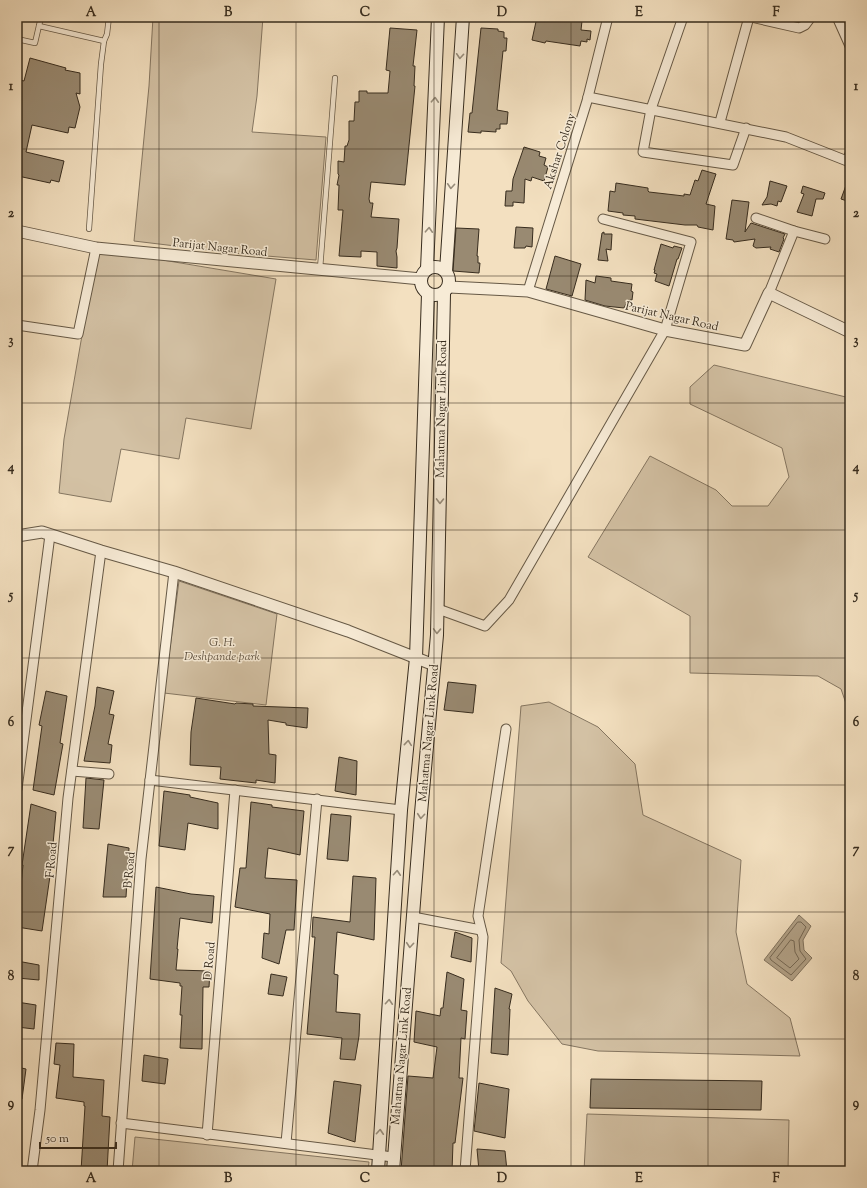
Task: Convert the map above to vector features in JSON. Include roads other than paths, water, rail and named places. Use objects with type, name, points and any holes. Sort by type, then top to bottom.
[{"type":"main road","points":[[438,17],[424,274],[422,287],[428,294],[436,296],[446,290],[450,279],[446,271],[463,17]]},
{"type":"main road","points":[[424,274],[437,267],[446,271]]},
{"type":"main road","name":"Mahatma Nagar Link Road","points":[[393,1171],[438,608],[446,290]]},
{"type":"main road","name":"Mahatma Nagar Link Road","points":[[378,1171],[401,810],[416,658],[428,294]]},
{"type":"street","name":"Akshar Colony","points":[[528,291],[588,97],[608,17]]},
{"type":"street","points":[[683,17],[651,109],[643,152],[733,165],[746,128]]},
{"type":"street","points":[[720,122],[750,17],[799,28],[811,17]]},
{"type":"street","points":[[837,17],[850,46]]},
{"type":"street","points":[[588,97],[720,122],[786,137],[847,161],[850,154]]},
{"type":"street","points":[[756,218],[794,232],[825,239]]},
{"type":"street","points":[[438,608],[485,626],[509,600],[664,330],[691,242],[603,219]]},
{"type":"street","name":"Parijat Nagar Road","points":[[17,231],[96,248],[320,270],[424,274]]},
{"type":"street","points":[[794,232],[769,293],[850,332]]},
{"type":"street","points":[[17,324],[78,334],[96,248]]},
{"type":"street","name":"Parijat Nagar Road","points":[[446,290],[528,291],[664,330],[745,345],[769,293]]},
{"type":"street","points":[[17,536],[42,532],[174,572],[348,631],[434,665]]},
{"type":"street","points":[[17,789],[20,737],[50,535]]},
{"type":"street","name":"F Road","points":[[32,1171],[40,1110],[68,798],[101,551]]},
{"type":"street","name":"B Road","points":[[118,1171],[141,859],[174,572]]},
{"type":"street","points":[[465,1171],[483,937],[478,916],[506,729]]},
{"type":"street","points":[[72,771],[109,774]]},
{"type":"street","points":[[150,780],[401,810]]},
{"type":"street","name":"D Road","points":[[207,1135],[235,790]]},
{"type":"street","points":[[286,1144],[317,799]]},
{"type":"street","points":[[413,917],[481,930]]},
{"type":"street","points":[[121,1123],[207,1135],[393,1157]]},
{"type":"lane","points":[[17,39],[35,43],[41,17]]},
{"type":"lane","points":[[89,229],[104,40],[107,34],[110,17]]},
{"type":"lane","points":[[39,26],[104,40]]},
{"type":"lane","points":[[320,270],[335,78]]},
{"type":"water","points":[[799,915],[811,926],[803,940],[804,950],[812,958],[792,981],[764,960]]},
{"type":"park label","name":"G. H. Deshpande park","points":[[222,649]]}]
